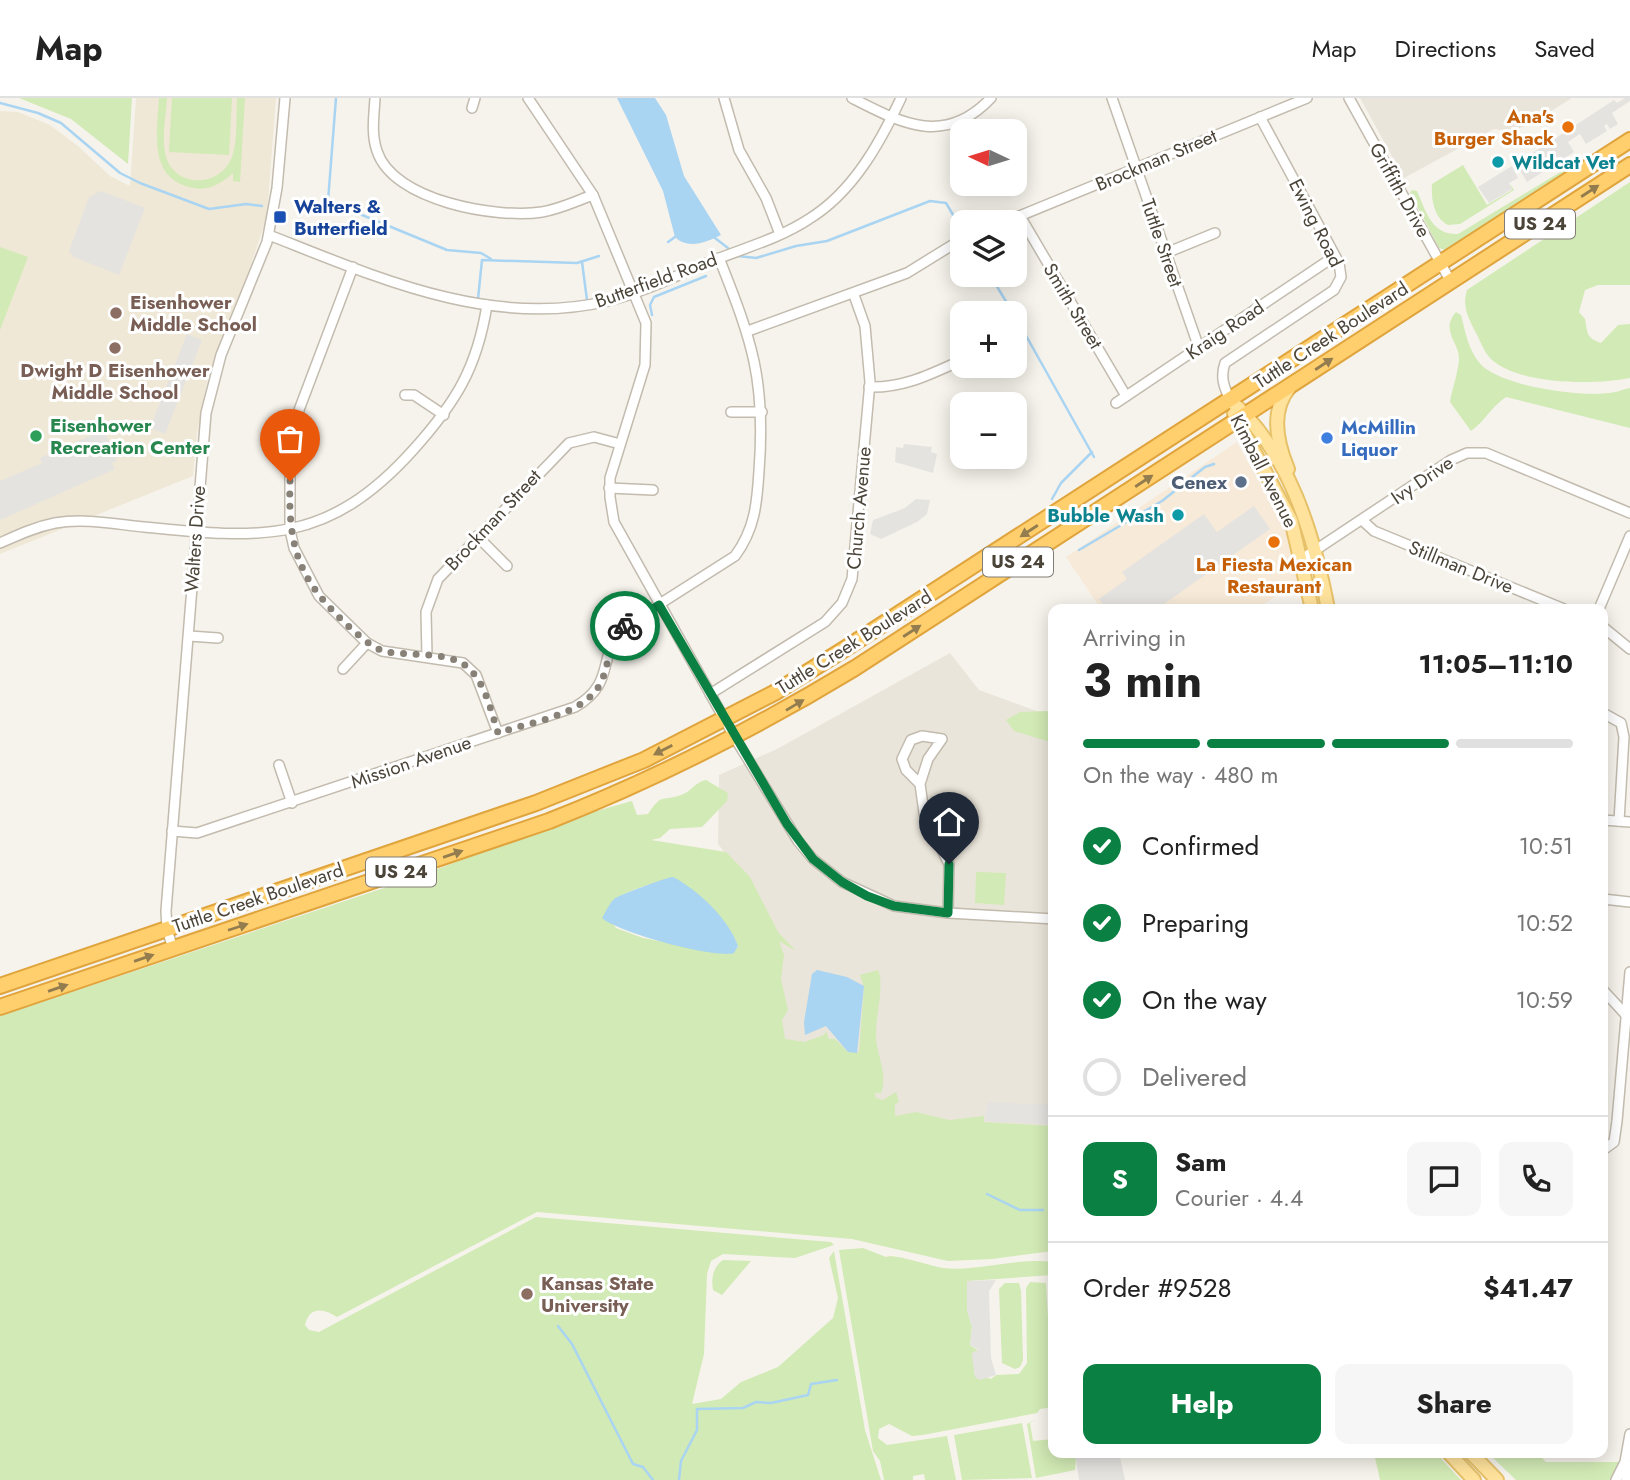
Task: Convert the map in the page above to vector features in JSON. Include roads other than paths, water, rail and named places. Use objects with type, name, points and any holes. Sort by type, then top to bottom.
[{"type":"highway","name":"Tuttle Creek Boulevard","points":[[0,986],[536,803],[644,760],[724,719],[843,650],[1630,140]]},
{"type":"highway","name":"Tuttle Creek Boulevard","points":[[0,1007],[549,821],[628,790],[735,738],[855,668],[1630,165]]},
{"type":"main road","points":[[1290,386],[1278,407],[1277,420],[1280,449],[1296,496]]},
{"type":"main road","name":"Kimball Avenue","points":[[1230,400],[1296,496],[1315,550],[1327,604]]},
{"type":"main road","name":"Kimball Avenue","points":[[1241,418],[1291,520],[1311,604]]},
{"type":"main road","points":[[1454,1458],[1474,1480]]},
{"type":"main road","points":[[1476,1458],[1497,1480]]},
{"type":"street","name":"Walters Drive","points":[[173,949],[167,929],[172,831],[203,441],[211,390],[221,355],[257,274],[269,235],[277,188],[285,98]]},
{"type":"street","points":[[375,98],[373,130],[381,170],[422,195],[503,212],[544,212],[593,194]]},
{"type":"street","points":[[472,108],[475,98]]},
{"type":"street","points":[[528,98],[593,194],[646,323],[645,365],[609,488],[614,522],[724,719],[797,841],[842,882],[894,906],[948,913],[1048,919]]},
{"type":"street","points":[[724,98],[739,150],[766,198],[780,234]]},
{"type":"street","points":[[852,98],[917,127],[943,126],[970,114],[991,98]]},
{"type":"street","name":"Butterfield Road","points":[[269,235],[428,294],[487,305],[529,309],[609,301],[780,234],[816,215],[853,180],[892,118],[901,98]]},
{"type":"street","name":"Tuttle Street","points":[[1112,98],[1199,348]]},
{"type":"street","name":"Brockman Street","points":[[1027,213],[1307,98]]},
{"type":"street","name":"Griffith Drive","points":[[1349,98],[1451,282]]},
{"type":"street","name":"Ewing Road","points":[[1230,400],[1223,387],[1222,372],[1225,363],[1334,290],[1341,277],[1335,256],[1260,117]]},
{"type":"street","name":"Smith Street","points":[[1027,228],[1126,396]]},
{"type":"street","points":[[1166,253],[1215,233]]},
{"type":"street","points":[[748,331],[853,295],[907,273],[950,246]]},
{"type":"street","name":"Kraig Road","points":[[1116,403],[1335,256]]},
{"type":"street","name":"Mission Avenue","points":[[172,831],[197,834],[498,733],[587,699],[601,684],[617,635],[629,623],[721,568],[735,556],[746,541],[755,514],[762,411],[748,331],[719,258]]},
{"type":"street","points":[[353,267],[299,410],[290,473],[290,530],[294,548],[319,596],[367,643],[382,651],[463,663],[476,675],[498,733]]},
{"type":"street","name":"Church Avenue","points":[[710,694],[825,622],[842,603],[854,565],[869,387],[865,326],[853,295]]},
{"type":"street","points":[[0,543],[34,528],[76,522],[254,535],[290,530],[326,518],[376,488],[444,415],[473,364],[487,305]]},
{"type":"street","points":[[869,387],[894,387],[923,379],[950,366]]},
{"type":"street","points":[[405,395],[414,395],[444,415]]},
{"type":"street","points":[[731,412],[762,411]]},
{"type":"street","name":"Brockman Street","points":[[428,656],[426,612],[430,594],[438,579],[569,443],[594,437],[620,444]]},
{"type":"street","name":"Ivy Drive","points":[[1302,559],[1451,460],[1474,452],[1486,453],[1630,513]]},
{"type":"street","points":[[609,488],[653,490]]},
{"type":"street","name":"Stillman Drive","points":[[1362,520],[1374,531],[1552,604]]},
{"type":"street","points":[[477,536],[507,566]]},
{"type":"street","points":[[1601,604],[1630,536]]},
{"type":"street","points":[[1608,631],[1630,649]]},
{"type":"street","points":[[189,636],[218,638]]},
{"type":"street","points":[[343,670],[367,643]]},
{"type":"street","points":[[1608,716],[1621,723],[1624,737],[1619,821]]},
{"type":"street","points":[[920,784],[904,764],[906,746],[911,740],[922,736],[942,738],[928,759],[920,784],[924,813],[949,864],[948,913]]},
{"type":"street","points":[[279,765],[292,803]]},
{"type":"street","points":[[1608,820],[1630,822]]},
{"type":"street","points":[[1608,900],[1630,902]]},
{"type":"street","points":[[1608,1146],[1614,1142],[1630,972]]},
{"type":"street","points":[[1608,995],[1626,1015]]},
{"type":"street","points":[[1630,1434],[1630,1453]]},
{"type":"street","points":[[1616,1480],[1629,1447]]},
{"type":"street","points":[[1628,1480],[1630,1465]]},
{"type":"water","points":[[617,98],[655,98],[666,115],[684,176],[721,235],[692,244],[675,237],[663,191]]},
{"type":"water","points":[[673,877],[702,897],[720,916],[738,946],[734,953],[689,949],[627,931],[602,918],[614,899]]},
{"type":"water","points":[[817,970],[847,977],[864,986],[857,1053],[848,1052],[826,1026],[805,1035],[804,1022],[812,974]]},
{"type":"waterway","points":[[336,98],[328,201],[447,250],[481,253],[491,259]]},
{"type":"waterway","points":[[0,103],[38,113],[61,123],[120,173],[140,183],[209,209],[246,204],[262,206]]},
{"type":"waterway","points":[[738,256],[756,258],[796,246],[827,241],[930,201],[946,203],[950,210]]},
{"type":"waterway","points":[[668,242],[675,237]]},
{"type":"waterway","points":[[715,238],[728,248]]},
{"type":"waterway","points":[[478,299],[482,260],[577,263],[599,256]]},
{"type":"waterway","points":[[582,262],[587,300]]},
{"type":"waterway","points":[[652,315],[650,305],[654,297],[706,276]]},
{"type":"waterway","points":[[997,287],[1006,301]]},
{"type":"waterway","points":[[1027,337],[1094,457]]},
{"type":"waterway","points":[[1052,499],[1061,483],[1092,452]]},
{"type":"waterway","points":[[1079,550],[1162,501],[1205,467],[1214,464]]},
{"type":"waterway","points":[[987,1194],[1020,1210],[1043,1210]]},
{"type":"waterway","points":[[558,1326],[572,1344],[633,1464],[643,1467],[653,1480]]},
{"type":"waterway","points":[[679,1480],[681,1461],[697,1430],[697,1409],[743,1408],[756,1402],[771,1403],[808,1395],[811,1384],[837,1380]]},
{"type":"place","name":"Ana's Burger Shack","points":[[1568,127]]},
{"type":"place","name":"Wildcat Vet","points":[[1498,162]]},
{"type":"place","name":"Walters & Butterfield","points":[[280,217]]},
{"type":"place","name":"Eisenhower Middle School","points":[[116,313]]},
{"type":"place","name":"Dwight D Eisenhower Middle School","points":[[115,348]]},
{"type":"place","name":"Eisenhower Recreation Center","points":[[36,436]]},
{"type":"place","name":"McMillin Liquor","points":[[1327,438]]},
{"type":"place","name":"Cenex","points":[[1241,482]]},
{"type":"place","name":"Bubble Wash","points":[[1178,515]]},
{"type":"place","name":"La Fiesta Mexican Restaurant","points":[[1274,542]]},
{"type":"place","name":"Kansas State University","points":[[527,1294]]}]
